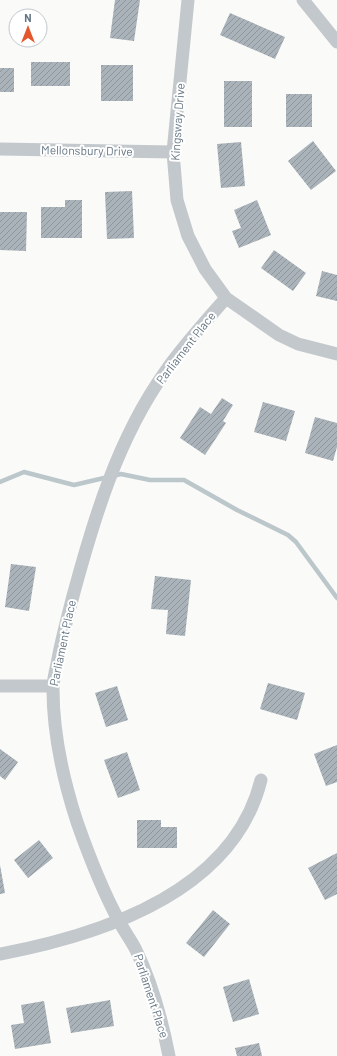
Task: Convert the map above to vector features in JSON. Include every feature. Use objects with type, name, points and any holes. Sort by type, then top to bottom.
[{"type":"street","name":"Kingsway Drive","points":[[188,0],[173,152],[177,200],[182,219],[202,263],[226,298],[279,335],[298,344],[337,354]]},
{"type":"street","points":[[303,0],[337,42]]},
{"type":"street","name":"Mellonsbury Drive","points":[[0,149],[173,152]]},
{"type":"street","name":"Parliament Place","points":[[169,1056],[149,983],[136,949],[119,921],[88,852],[66,787],[58,753],[54,722],[53,686],[62,635],[89,537],[107,484],[120,453],[134,424],[165,372],[226,298]]},
{"type":"street","points":[[0,686],[53,686]]},
{"type":"street","points":[[0,954],[45,944],[119,921],[157,904],[180,890],[201,874],[218,856],[246,818],[256,800],[261,780]]},
{"type":"building","points":[[115,0],[140,0],[134,41],[110,38]]},
{"type":"building","points":[[230,13],[285,37],[275,59],[220,35]]},
{"type":"building","points":[[31,62],[70,62],[70,86],[31,86]]},
{"type":"building","points":[[101,65],[133,65],[133,101],[101,101]]},
{"type":"building","points":[[0,68],[14,68],[14,92],[0,92]]},
{"type":"building","points":[[224,81],[252,81],[252,127],[224,127]]},
{"type":"building","points":[[286,94],[312,94],[312,127],[286,127]]},
{"type":"building","points":[[313,141],[336,171],[311,190],[288,161]]},
{"type":"building","points":[[241,142],[245,186],[221,188],[217,144]]},
{"type":"building","points":[[132,191],[134,238],[107,239],[105,192]]},
{"type":"building","points":[[65,200],[82,200],[82,238],[41,238],[41,207],[65,207]]},
{"type":"building","points":[[257,200],[271,235],[239,248],[232,231],[241,228],[234,210]]},
{"type":"building","points":[[0,212],[27,212],[26,251],[0,250]]},
{"type":"building","points":[[274,250],[306,273],[293,291],[261,268]]},
{"type":"building","points":[[322,271],[337,275],[337,301],[316,296]]},
{"type":"building","points":[[222,398],[233,405],[223,421],[226,423],[205,455],[180,438],[200,407],[211,414]]},
{"type":"building","points":[[263,402],[295,411],[286,441],[254,432]]},
{"type":"building","points":[[315,417],[337,423],[337,447],[333,461],[305,453]]},
{"type":"building","points":[[11,564],[36,567],[29,611],[5,607]]},
{"type":"building","points":[[155,576],[191,580],[185,636],[166,634],[168,610],[151,609]]},
{"type":"building","points":[[268,683],[305,693],[297,720],[260,709]]},
{"type":"building","points":[[117,686],[128,720],[106,727],[95,693]]},
{"type":"building","points":[[337,745],[337,782],[326,786],[314,754]]},
{"type":"building","points":[[0,749],[18,762],[5,780],[0,776]]},
{"type":"building","points":[[127,752],[140,790],[118,798],[104,760]]},
{"type":"building","points":[[137,820],[161,820],[161,827],[177,827],[177,848],[137,848]]},
{"type":"building","points":[[39,840],[53,858],[28,878],[14,860]]},
{"type":"building","points":[[337,853],[337,894],[325,900],[308,868]]},
{"type":"building","points":[[0,865],[5,893],[0,894]]},
{"type":"building","points":[[213,910],[230,924],[204,957],[186,943]]},
{"type":"building","points":[[249,979],[259,1014],[233,1022],[223,987]]},
{"type":"building","points":[[110,1000],[114,1026],[71,1033],[66,1008]]},
{"type":"building","points":[[44,1001],[51,1043],[15,1049],[11,1025],[24,1023],[21,1005]]},
{"type":"building","points":[[259,1043],[262,1056],[237,1056],[235,1048]]},
{"type":"waterway","points":[[0,482],[24,472],[74,485],[121,474],[150,480],[184,480],[237,510],[288,535],[296,542],[337,598]]}]
